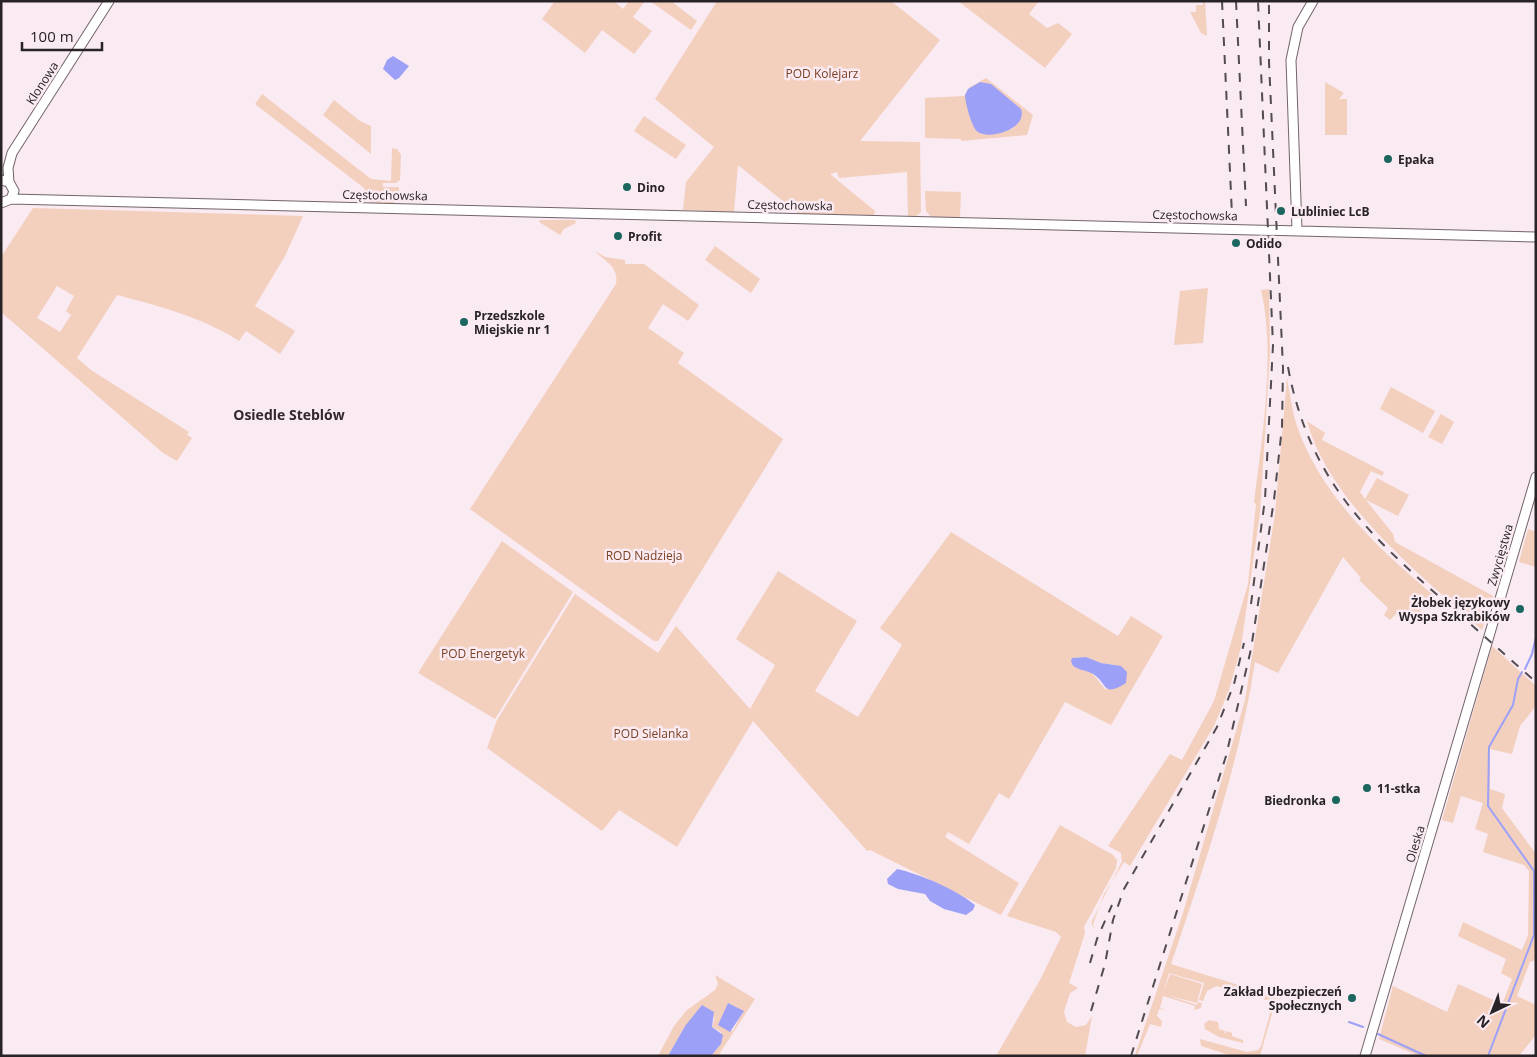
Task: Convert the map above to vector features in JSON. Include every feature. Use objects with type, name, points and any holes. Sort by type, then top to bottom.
[{"type":"main road","name":"Klonowa","points":[[5,181],[12,153],[110,1]]},
{"type":"main road","points":[[1297,230],[1291,60],[1295,36],[1305,13],[1313,1]]},
{"type":"main road","points":[[1,174],[12,153]]},
{"type":"main road","points":[[1,203],[12,195],[5,181]]},
{"type":"main road","name":"Częstochowska","points":[[12,195],[44,201],[1536,237]]},
{"type":"main road","name":"Zwycięstwa","points":[[1488,640],[1536,477]]},
{"type":"main road","name":"Oleska","points":[[1365,1056],[1488,640]]},
{"type":"green space","points":[[555,1],[614,1],[623,9],[629,1],[645,1],[633,17],[652,31],[634,54],[602,30],[585,53],[542,19]]},
{"type":"green space","points":[[650,1],[671,1],[697,21],[691,30]]},
{"type":"green space","name":"POD Kolejarz","points":[[717,1],[891,1],[940,40],[860,141],[920,142],[921,212],[915,217],[908,217],[907,172],[839,178],[837,172],[830,174],[875,211],[874,216],[799,214],[738,165],[734,212],[683,210],[686,182],[714,147],[655,99]]},
{"type":"green space","points":[[958,1],[1039,1],[1029,14],[1047,28],[1058,23],[1072,34],[1045,68]]},
{"type":"green space","points":[[1203,1],[1205,1],[1207,36],[1201,33],[1190,12],[1196,12],[1196,5],[1203,5]]},
{"type":"green space","points":[[986,78],[1033,115],[1027,135],[961,141],[961,139],[925,138],[925,98],[964,96],[970,87]],"holes":[[[980,82],[1022,117],[1011,130],[971,87]]]},
{"type":"green space","points":[[1325,82],[1344,93],[1339,99],[1347,99],[1347,135],[1325,135]]},
{"type":"green space","points":[[262,94],[371,179],[391,181],[392,148],[397,149],[401,155],[400,180],[396,183],[383,183],[383,187],[399,187],[399,199],[391,205],[371,204],[364,188],[255,104]]},
{"type":"green space","points":[[334,100],[360,121],[371,126],[371,154],[323,115]]},
{"type":"green space","points":[[644,116],[686,145],[676,159],[634,131]]},
{"type":"green space","points":[[925,191],[961,192],[960,218],[932,218],[926,211]]},
{"type":"green space","points":[[33,208],[303,216],[285,256],[255,306],[295,331],[280,354],[227,318],[246,331],[239,341],[196,319],[165,308],[117,295],[77,358],[91,370],[189,432],[187,435],[192,438],[177,461],[163,453],[1,312],[1,257]],"holes":[[[57,286],[74,296],[66,311],[71,315],[60,332],[37,318]]]},
{"type":"green space","points":[[540,220],[575,220],[576,223],[564,229],[560,235],[539,222]]},
{"type":"green space","points":[[715,246],[760,279],[751,293],[705,260]]},
{"type":"green space","name":"ROD Nadzieja","points":[[595,251],[605,257],[625,260],[625,264],[644,264],[699,305],[688,321],[663,304],[648,328],[684,353],[678,363],[783,439],[658,641],[654,641],[470,509],[616,284],[613,269]]},
{"type":"green space","points":[[1208,288],[1203,343],[1174,345],[1180,291]]},
{"type":"green space","points":[[1269,289],[1270,354],[1260,513],[1241,647],[1229,690],[1214,726],[1130,866],[1124,862],[1111,882],[1122,861],[1121,853],[1108,846],[1170,754],[1182,760],[1214,701],[1248,584],[1256,504],[1254,502],[1266,396],[1267,341],[1261,290]]},
{"type":"green space","points":[[1287,378],[1297,426],[1321,475],[1336,498],[1354,520],[1392,559],[1433,595],[1420,611],[1423,613],[1412,626],[1396,614],[1390,620],[1384,615],[1388,608],[1359,580],[1361,578],[1343,557],[1278,673],[1255,662],[1240,739],[1230,777],[1208,853],[1171,964],[1248,988],[1246,994],[1216,986],[1207,991],[1203,1001],[1199,1000],[1204,983],[1169,973],[1163,994],[1170,974],[1202,984],[1197,1003],[1166,995],[1197,1005],[1198,1002],[1202,1003],[1201,1008],[1194,1010],[1195,1006],[1163,996],[1160,1008],[1166,1010],[1159,1009],[1157,1016],[1162,1021],[1161,1027],[1150,1024],[1137,1056],[1135,1055],[1183,913],[1245,700],[1275,514]]},
{"type":"green space","points":[[1391,387],[1435,411],[1423,433],[1380,409]]},
{"type":"green space","points":[[1441,414],[1454,422],[1442,444],[1428,437]]},
{"type":"green space","points":[[1307,421],[1325,433],[1322,440],[1384,472],[1382,476],[1371,471],[1360,492],[1365,499],[1377,478],[1409,495],[1398,516],[1366,500],[1393,534],[1395,542],[1493,596],[1482,630],[1432,586],[1380,536],[1356,509],[1335,481],[1318,451]]},
{"type":"green space","points":[[1528,529],[1536,532],[1536,567],[1519,562]]},
{"type":"green space","name":"POD Sielanka","points":[[951,532],[1118,636],[1131,616],[1163,636],[1111,725],[1065,702],[1009,799],[999,793],[969,844],[948,832],[945,837],[1019,883],[1001,915],[870,850],[867,851],[753,721],[677,847],[619,810],[602,831],[487,748],[497,720],[575,594],[658,653],[676,626],[750,709],[775,665],[736,639],[778,571],[857,621],[815,691],[858,717],[902,645],[880,628]],"holes":[[[1086,657],[1101,663],[1115,665],[1114,688],[1105,689],[1092,673],[1073,666],[1072,658]]]},
{"type":"green space","name":"POD Energetyk","points":[[502,541],[573,592],[495,719],[418,673]]},
{"type":"green space","points":[[1492,646],[1536,686],[1536,706],[1520,726],[1512,754],[1490,749],[1490,789],[1505,794],[1502,808],[1536,854],[1536,960],[1530,962],[1517,996],[1536,1005],[1536,1035],[1519,1056],[1419,1056],[1379,1039],[1393,986],[1447,1012],[1458,984],[1502,1004],[1512,979],[1501,973],[1506,959],[1458,936],[1463,922],[1522,950],[1528,935],[1529,871],[1524,865],[1483,852],[1488,834],[1475,829],[1483,803],[1461,796],[1453,823],[1442,820]]},
{"type":"green space","points":[[1060,825],[1113,855],[1117,860],[1116,868],[1084,927],[1085,933],[1069,983],[1078,988],[1070,993],[1064,1012],[1067,1022],[1076,1027],[1086,1025],[1092,1016],[1085,1056],[996,1056],[1040,980],[1061,937],[1056,932],[1007,916]]},
{"type":"green space","points":[[1100,905],[1093,924],[1095,929],[1091,923]]},
{"type":"green space","points":[[715,975],[755,999],[718,1056],[711,1056],[721,1044],[721,1032],[712,1027],[715,1017],[685,1026],[668,1056],[658,1056],[674,1026],[687,1010],[715,990],[718,984]],"holes":[[[728,1003],[743,1011],[733,1031],[719,1025]]]},
{"type":"green space","points":[[1266,993],[1277,996],[1260,1056],[1232,1056],[1201,1046],[1200,1039],[1247,1052],[1258,1050],[1261,1046],[1274,999],[1264,1000]]},
{"type":"green space","points":[[1209,1020],[1218,1022],[1219,1029],[1225,1031],[1224,1034],[1227,1031],[1232,1033],[1232,1036],[1243,1040],[1243,1043],[1219,1037],[1205,1029],[1204,1024]]},
{"type":"water","points":[[393,56],[409,66],[395,80],[383,69],[387,60]]},
{"type":"water","points":[[980,82],[991,84],[1021,109],[1022,116],[1014,127],[999,134],[991,135],[976,130],[969,115],[965,95],[968,89]]},
{"type":"water","points":[[1086,657],[1101,663],[1121,666],[1127,672],[1126,683],[1108,689],[1096,676],[1073,666],[1072,658]]},
{"type":"water","points":[[897,869],[948,888],[975,905],[973,910],[966,915],[944,909],[930,901],[925,894],[898,889],[888,884],[887,879]]},
{"type":"water","points":[[728,1003],[744,1011],[730,1032],[718,1025]]},
{"type":"water","points":[[702,1005],[714,1012],[712,1027],[723,1035],[721,1044],[711,1056],[668,1056],[685,1026]]},
{"type":"waterway","points":[[1525,669],[1532,654],[1536,637]]},
{"type":"waterway","points":[[1488,1056],[1534,935],[1534,871],[1488,806],[1489,747],[1513,705],[1518,679],[1522,672]]},
{"type":"waterway","points":[[1349,1022],[1363,1027]]},
{"type":"waterway","points":[[1378,1034],[1426,1056]]},
{"type":"railway","points":[[1222,1],[1232,215]]},
{"type":"railway","points":[[1236,1],[1246,206]]},
{"type":"railway","points":[[1251,604],[1265,499],[1273,345],[1258,1]]},
{"type":"railway","points":[[1131,1056],[1226,756],[1251,649],[1274,500],[1282,427],[1283,368],[1269,62],[1269,1]]},
{"type":"railway","points":[[1288,367],[1297,405],[1309,439],[1325,470],[1343,498],[1387,549],[1536,682]]},
{"type":"railway","points":[[1091,1011],[1105,964],[1113,920],[1124,889],[1217,727],[1234,684],[1244,643]]},
{"type":"railway","points":[[1090,963],[1097,939],[1112,905]]},
{"type":"place","name":"Epaka","points":[[1388,159]]},
{"type":"place","name":"Dino","points":[[627,187]]},
{"type":"place","name":"Lubliniec LcB","points":[[1281,211]]},
{"type":"place","name":"Profit","points":[[618,236]]},
{"type":"place","name":"Odido","points":[[1236,243]]},
{"type":"place","name":"Przedszkole Miejskie nr 1","points":[[464,322]]},
{"type":"place","name":"Żłobek językowy Wyspa Szkrabików","points":[[1520,609]]},
{"type":"place","name":"11-stka","points":[[1367,788]]},
{"type":"place","name":"Biedronka","points":[[1336,800]]},
{"type":"place","name":"Zakład Ubezpieczeń Społecznych","points":[[1352,998]]},
{"type":"district","name":"Osiedle Steblów","points":[[289,414]]}]
